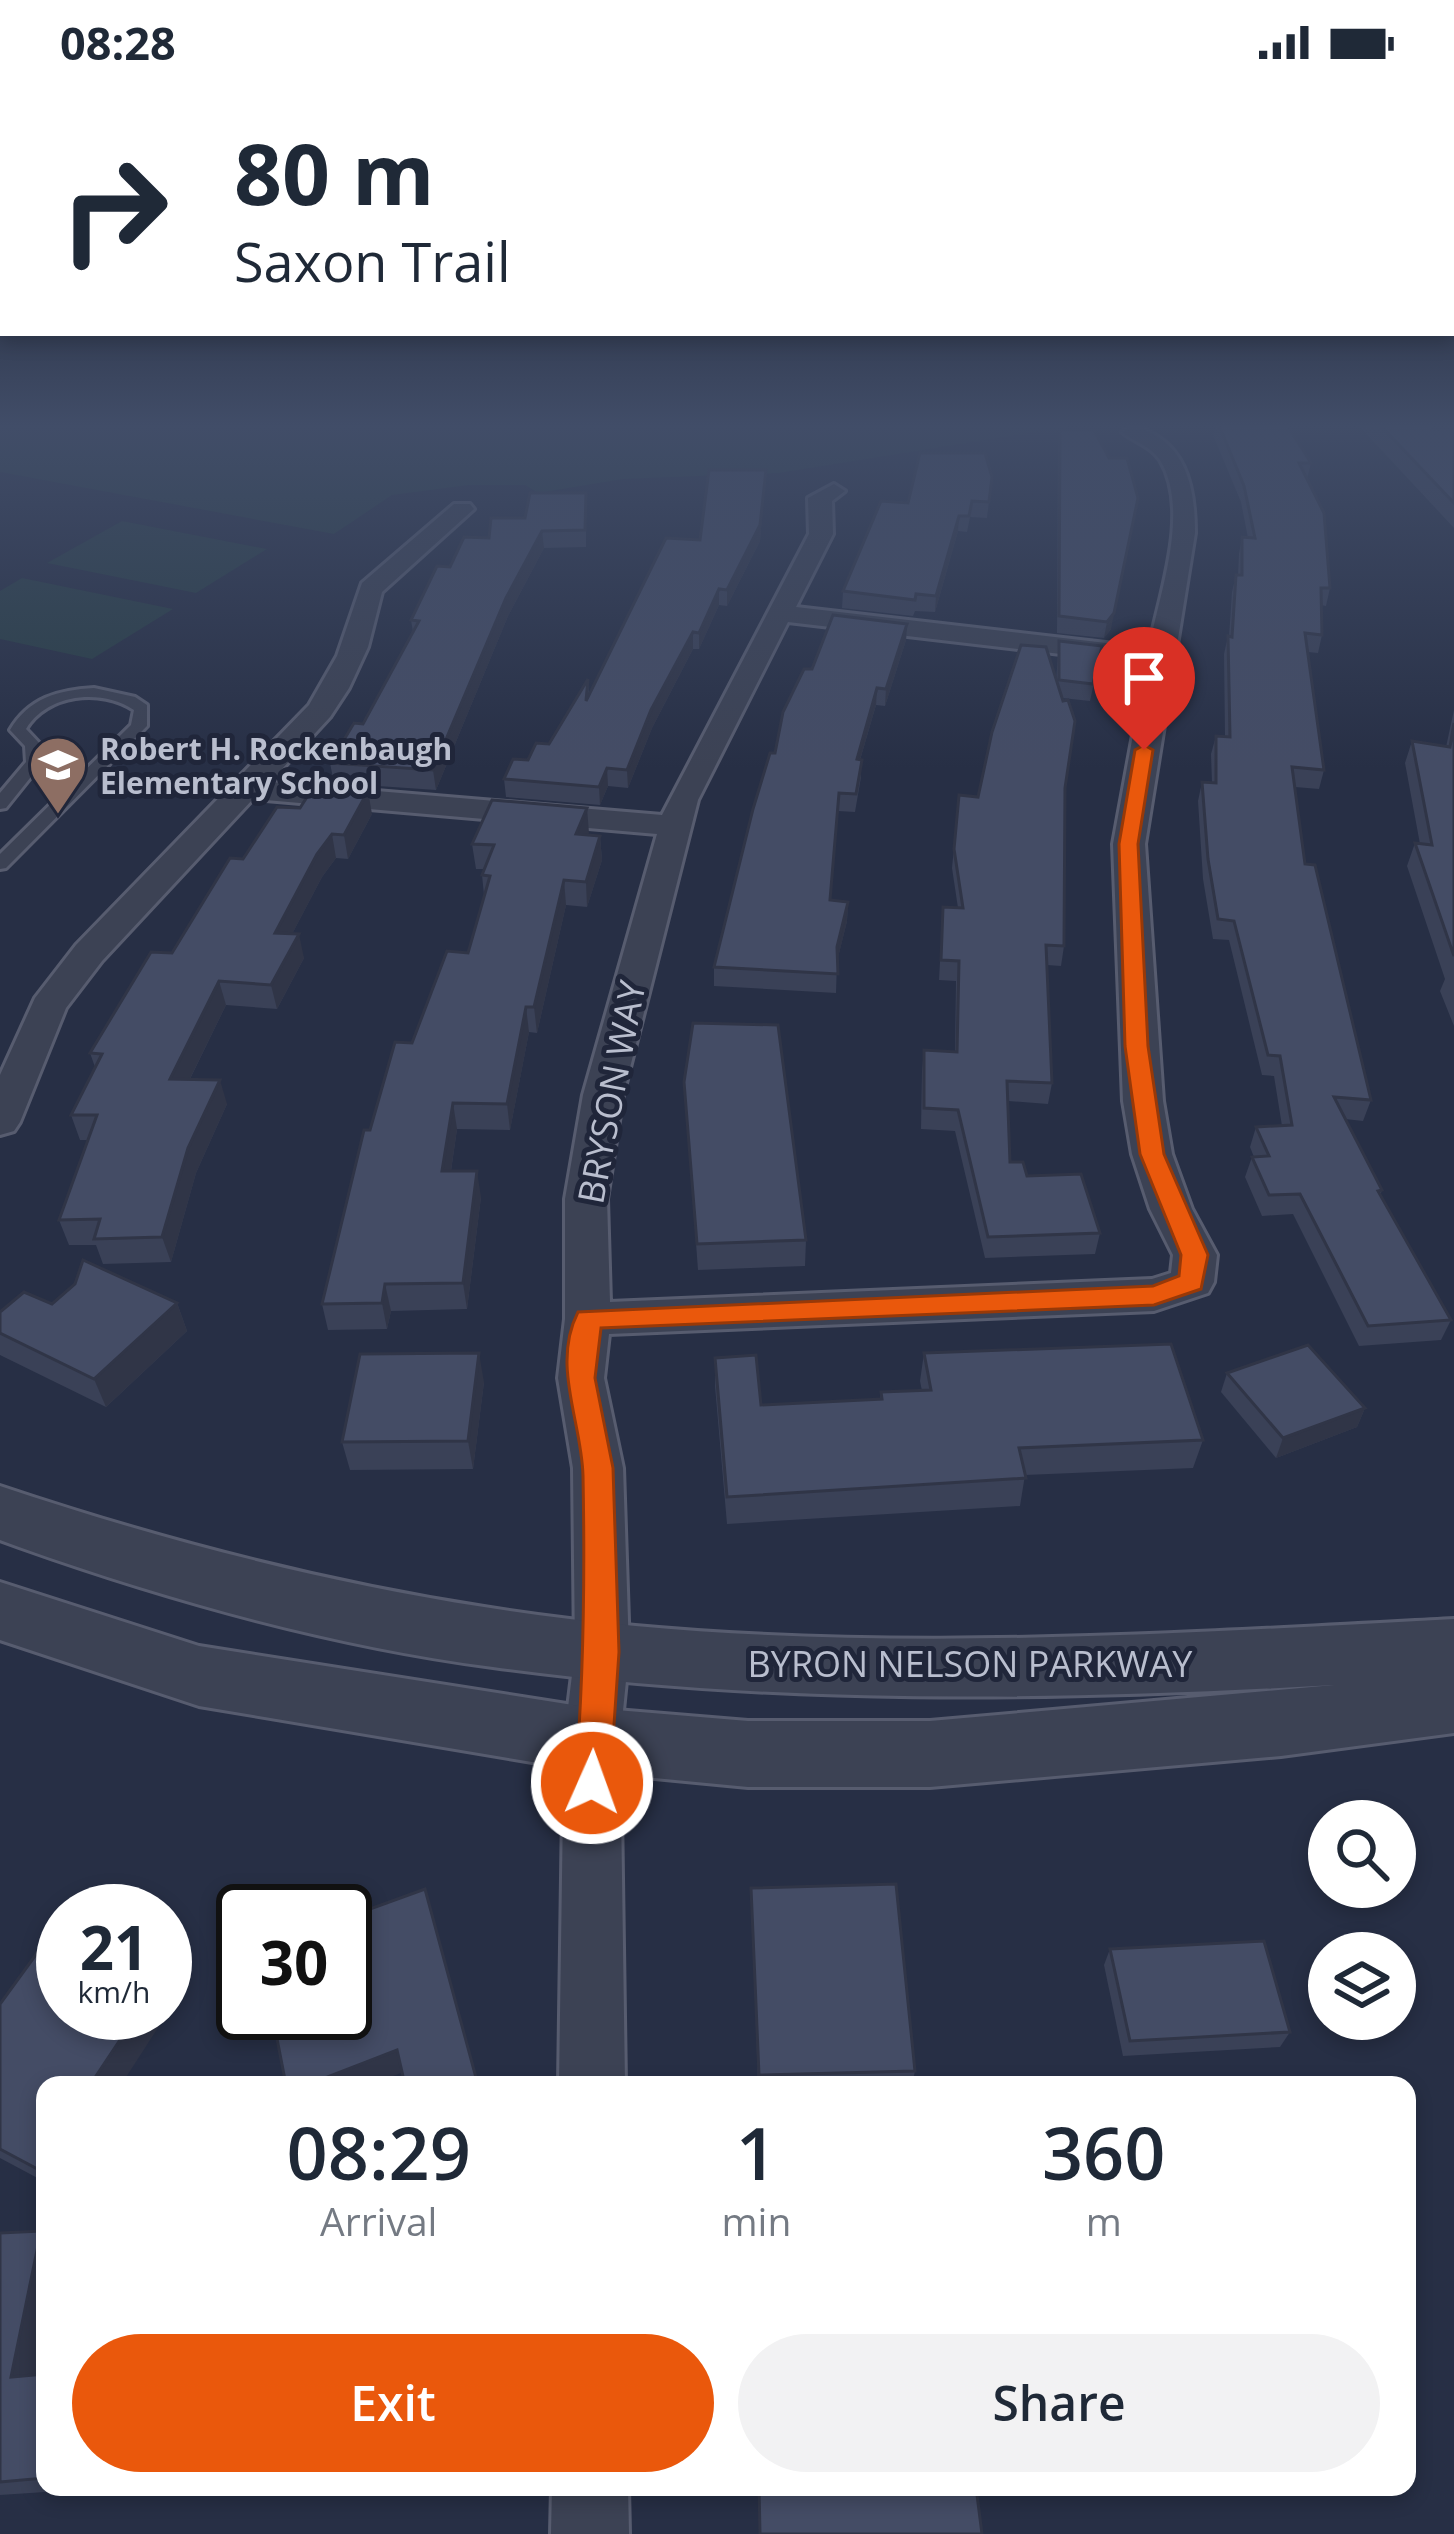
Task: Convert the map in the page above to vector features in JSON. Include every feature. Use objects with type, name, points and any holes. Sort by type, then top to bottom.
[{"type":"street","points":[[0,1122],[48,1006],[89,953],[320,711],[341,680],[355,643],[362,602],[371,588],[427,539]]},
{"type":"street","name":"BRYSON WAY","points":[[592,2076],[592,1740],[602,1652],[598,1468],[580,1378],[588,1319],[586,1199],[603,1095],[682,800],[818,539]]},
{"type":"street","points":[[588,1319],[1154,1295],[1192,1282],[1195,1255],[1152,1154],[1136,1046],[1129,844],[1183,539]]},
{"type":"street","points":[[780,613],[1159,657]]},
{"type":"street","points":[[248,789],[675,826]]},
{"type":"street","name":"BYRON NELSON PARKWAY","points":[[0,1512],[263,1596],[431,1630],[721,1664],[866,1670],[1454,1649]]},
{"type":"street","name":"BYRON NELSON PARKWAY","points":[[0,1611],[199,1676],[592,1740],[748,1754],[930,1754],[1258,1726],[1454,1702]]},
{"type":"street","points":[[590,2496],[590,2534]]},
{"type":"lane","points":[[0,804],[36,754],[22,738],[21,720],[47,703],[86,694],[134,701],[144,716],[0,864]]},
{"type":"shaded area","points":[[89,539],[217,539],[267,549],[196,593],[47,563]]},
{"type":"shaded area","points":[[22,578],[173,609],[92,659],[0,639],[0,591]]},
{"type":"building","points":[[463,539],[538,539],[506,598],[433,770],[330,763],[354,723],[363,724],[419,621],[411,620],[437,566],[450,567]]},
{"type":"building","points":[[665,539],[753,539],[727,590],[719,589],[699,633],[693,632],[651,710],[627,770],[607,768],[599,787],[504,779],[513,759],[528,760],[536,743],[549,744],[588,679],[586,701]]},
{"type":"building","points":[[865,539],[952,539],[936,596],[916,594],[915,600],[843,591]]},
{"type":"building","points":[[1059,539],[1129,539],[1114,613],[1107,622],[1059,616]]},
{"type":"building","points":[[1242,539],[1326,539],[1330,588],[1321,588],[1322,635],[1305,633],[1324,770],[1292,767],[1305,864],[1315,865],[1371,1100],[1334,1097],[1382,1190],[1378,1191],[1451,1320],[1368,1326],[1300,1194],[1269,1195],[1252,1157],[1269,1156],[1256,1127],[1292,1125],[1280,1056],[1268,1055],[1234,921],[1218,919],[1202,782],[1216,783],[1216,736],[1230,737],[1228,636],[1232,637],[1236,575],[1242,575]]},
{"type":"building","points":[[833,615],[907,624],[886,689],[877,688],[857,759],[862,760],[856,794],[839,793],[830,900],[848,902],[837,947],[838,974],[714,967],[753,809],[770,753],[775,753],[783,712],[804,669],[812,669]]},
{"type":"building","points":[[1059,641],[1102,646],[1093,684],[1059,680]]},
{"type":"building","points":[[1021,645],[1046,647],[1063,701],[1068,700],[1075,721],[1065,788],[1064,946],[1046,945],[1052,1083],[1007,1081],[1010,1162],[1023,1162],[1027,1176],[1081,1174],[1100,1233],[988,1237],[958,1110],[924,1108],[924,1050],[957,1052],[959,961],[941,960],[943,907],[963,908],[954,849],[959,795],[978,797],[992,732]]},
{"type":"building","points":[[1454,723],[1454,956],[1415,843],[1432,845],[1412,741],[1450,747]]},
{"type":"building","points":[[314,786],[368,791],[344,835],[332,834],[317,854],[275,933],[299,934],[271,985],[219,981],[170,1079],[220,1080],[188,1148],[162,1237],[94,1239],[100,1219],[59,1220],[97,1115],[71,1115],[102,1054],[90,1053],[151,952],[172,953],[230,858],[243,859],[277,807],[300,808]]},
{"type":"building","points":[[492,800],[587,808],[576,834],[600,836],[586,882],[564,880],[534,1007],[526,1007],[507,1104],[453,1103],[442,1171],[477,1171],[463,1283],[385,1284],[382,1303],[322,1304],[364,1130],[370,1130],[395,1042],[412,1043],[447,951],[468,953],[490,876],[482,875],[494,845],[472,844]]},
{"type":"building","points":[[693,1023],[778,1025],[806,1240],[697,1244],[684,1082]]},
{"type":"building","points":[[83,1260],[177,1303],[94,1379],[0,1333],[0,1312],[24,1292],[52,1304],[75,1284]]},
{"type":"building","points":[[1171,1344],[1203,1440],[1019,1448],[1026,1478],[727,1497],[715,1358],[756,1355],[761,1405],[882,1399],[881,1392],[931,1390],[924,1353]]},
{"type":"building","points":[[1308,1345],[1365,1408],[1283,1438],[1227,1373]]},
{"type":"building","points":[[479,1353],[468,1441],[342,1442],[360,1354]]},
{"type":"building","points":[[896,1884],[915,2071],[759,2075],[751,1888]]},
{"type":"building","points":[[425,1889],[476,2076],[403,2076],[397,2050],[330,2076],[284,2076],[277,2040],[372,2040],[372,1908]]},
{"type":"building","points":[[1264,1941],[1290,2032],[1130,2041],[1110,1949]]},
{"type":"building","points":[[36,1954],[36,2040],[120,2040],[96,2076],[36,2076],[36,2168],[0,2149],[0,2004]]},
{"type":"building","points":[[36,2231],[36,2255],[11,2377],[36,2375],[36,2479],[0,2482],[0,2233]]},
{"type":"building","points":[[759,2496],[977,2496],[982,2534],[760,2534]]},
{"type":"place","name":"Robert H. Rockenbaugh Elementary School","points":[[58,816]]},
{"type":"route","points":[[592,1783],[602,1652],[598,1468],[580,1378],[588,1319],[1154,1295],[1192,1282],[1195,1255],[1152,1154],[1136,1046],[1129,844],[1144,750]]}]
